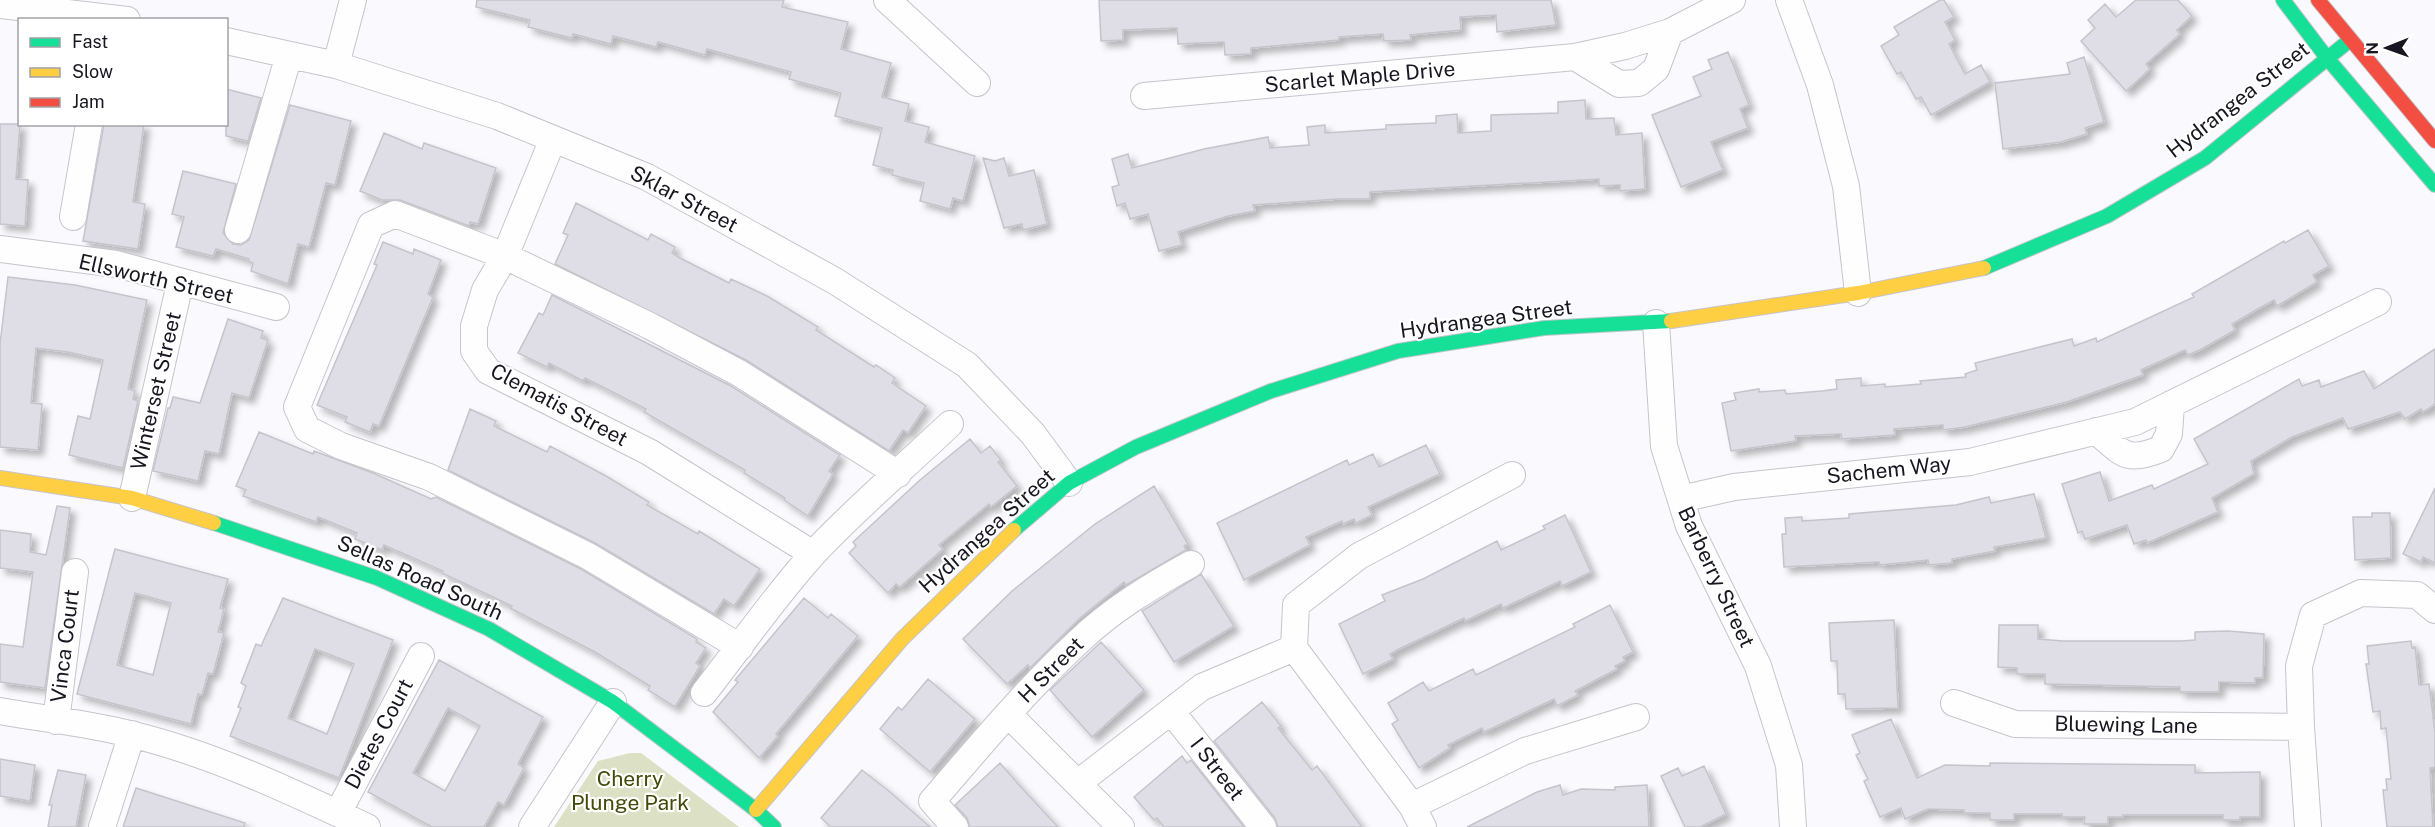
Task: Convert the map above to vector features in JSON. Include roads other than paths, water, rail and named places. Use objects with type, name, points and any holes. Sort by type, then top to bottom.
[{"type":"street","points":[[336,65],[353,0]]},
{"type":"street","points":[[887,0],[977,84]]},
{"type":"street","name":"Scarlet Maple Drive","points":[[1144,96],[1575,57],[1625,46],[1670,32],[1732,0]]},
{"type":"street","points":[[1789,0],[1820,85],[1846,186],[1858,293]]},
{"type":"street","points":[[2283,0],[2327,58],[2435,185]]},
{"type":"street","points":[[2318,0],[2435,141]]},
{"type":"street","points":[[0,5],[115,18]]},
{"type":"street","points":[[1575,57],[1619,84],[1639,84],[1656,69],[1670,32]]},
{"type":"street","name":"Hydrangea Street","points":[[756,810],[902,639],[986,555],[1069,483],[1136,447],[1271,391],[1398,351],[1544,328],[1656,323],[1858,293],[1994,266],[2107,216],[2205,158],[2350,40]]},
{"type":"street","name":"Sklar Street","points":[[228,41],[336,65],[496,116],[647,177],[835,281],[967,365],[1034,434],[1069,483]]},
{"type":"street","points":[[238,230],[289,55]]},
{"type":"street","points":[[73,217],[89,126]]},
{"type":"street","name":"Clematis Street","points":[[553,139],[505,256],[485,290],[474,326],[474,351],[488,371],[649,452],[813,554]]},
{"type":"street","points":[[740,647],[588,556],[429,477],[341,446],[307,429],[297,406],[371,225],[395,214],[505,256],[739,373],[898,474]]},
{"type":"street","name":"Ellsworth Street","points":[[0,249],[116,264],[276,307]]},
{"type":"street","name":"Winterset Street","points":[[132,498],[180,283]]},
{"type":"street","name":"Sachem Way","points":[[1681,499],[1734,488],[1970,462],[2135,422],[2378,302]]},
{"type":"street","name":"Barberry Street","points":[[1656,323],[1664,446],[1689,526],[1758,666],[1789,765],[1793,827]]},
{"type":"street","points":[[2096,431],[2122,453],[2139,458],[2161,449],[2169,434],[2170,404]]},
{"type":"street","points":[[704,693],[771,603],[813,554],[852,514],[898,474],[950,423]]},
{"type":"street","points":[[1512,474],[1359,556],[1296,605],[1294,648],[1417,817],[1525,751],[1636,717]]},
{"type":"street","name":"Sellas Road South","points":[[0,478],[132,498],[278,543],[377,578],[489,629],[613,702],[756,810],[774,827]]},
{"type":"street","name":"H Street","points":[[955,827],[932,801],[1008,714],[1078,641],[1142,592],[1191,564]]},
{"type":"street","name":"Vinca Court","points":[[56,721],[75,572]]},
{"type":"street","points":[[2308,827],[2301,727],[2300,666],[2313,615],[2361,593],[2417,595],[2435,610]]},
{"type":"street","points":[[1078,783],[1202,687],[1294,648]]},
{"type":"street","name":"Dietes Court","points":[[338,813],[421,656]]},
{"type":"street","points":[[532,827],[613,702]]},
{"type":"street","name":"Bluewing Lane","points":[[1954,703],[2015,724],[2301,727]]},
{"type":"street","points":[[0,711],[56,721],[81,722],[132,734],[274,782],[367,827]]},
{"type":"street","name":"I Street","points":[[1171,711],[1263,827]]},
{"type":"street","points":[[1008,714],[1121,827]]},
{"type":"street","points":[[102,827],[132,734]]},
{"type":"park label","name":"Cherry Plunge Park","points":[[630,791]]}]
